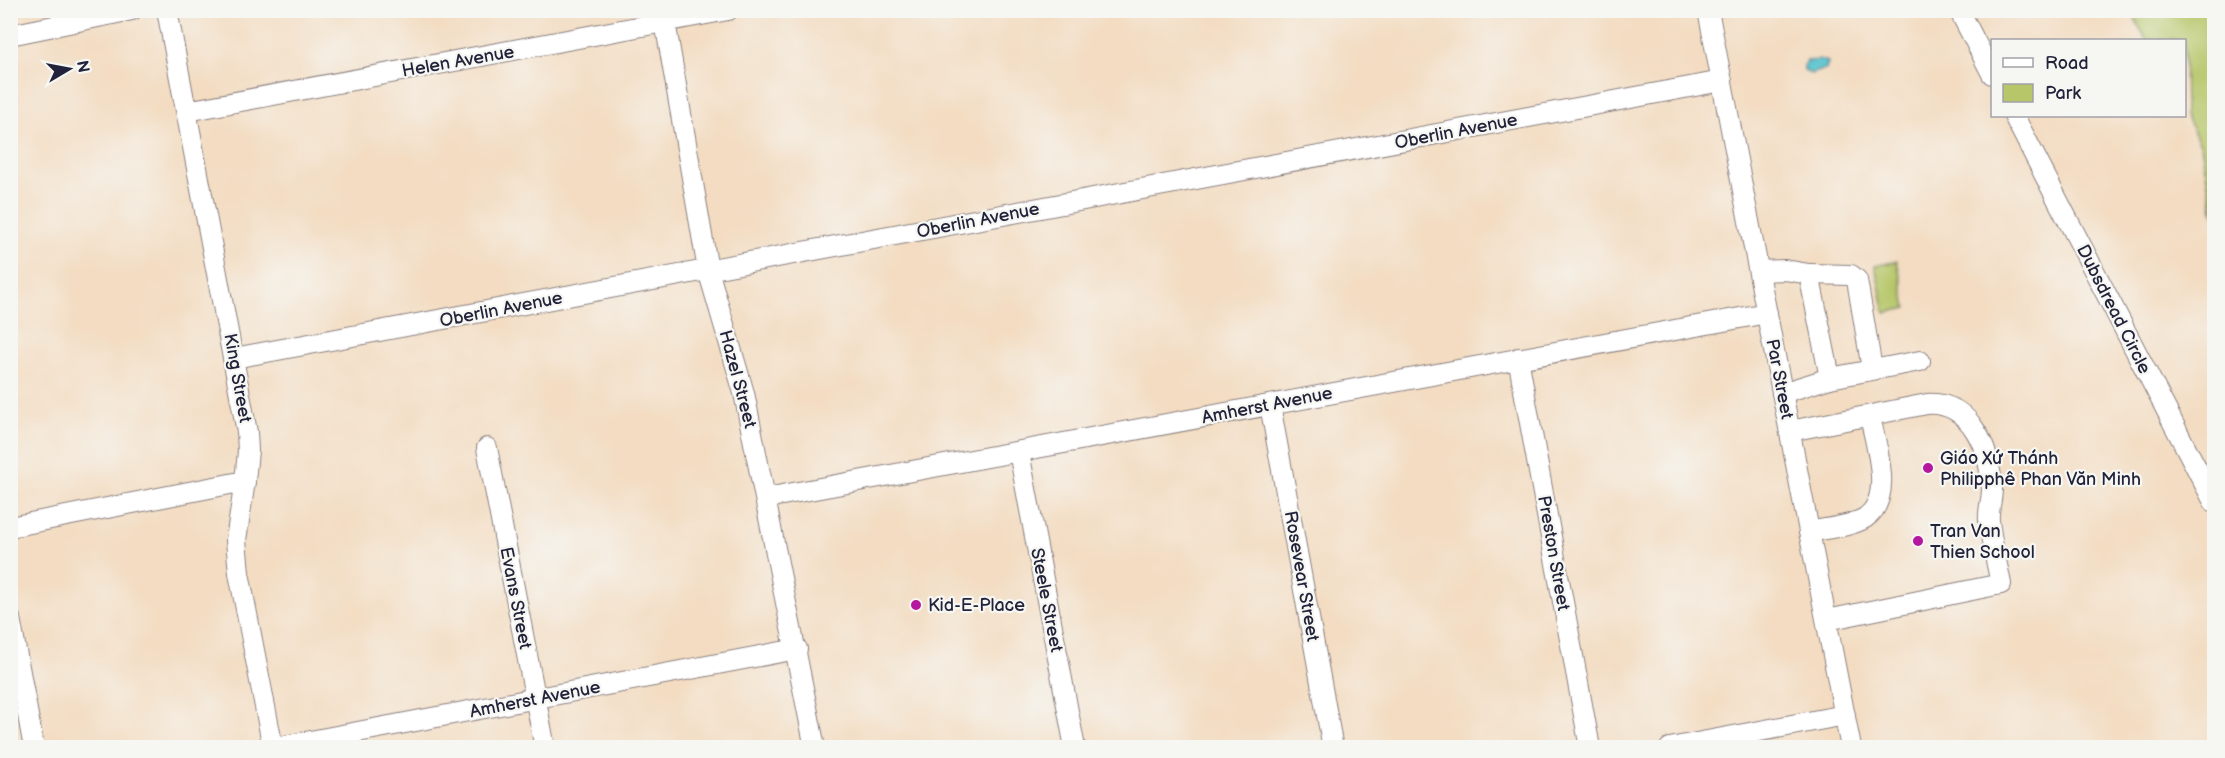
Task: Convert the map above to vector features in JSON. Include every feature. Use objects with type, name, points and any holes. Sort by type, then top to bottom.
[{"type":"street","points":[[10,35],[132,10]]},
{"type":"street","name":"King Street","points":[[167,10],[247,432],[245,481],[236,540],[239,573],[273,747]]},
{"type":"street","name":"Helen Avenue","points":[[187,111],[665,16],[728,10]]},
{"type":"street","name":"Par Street","points":[[1708,10],[1851,747]]},
{"type":"street","points":[[1959,10],[1991,72]]},
{"type":"street","name":"Hazel Street","points":[[665,16],[708,270],[744,393],[815,747]]},
{"type":"street","name":"Oberlin Avenue","points":[[234,358],[1722,81]]},
{"type":"street","name":"Dubsdread Circle","points":[[2015,117],[2214,502]]},
{"type":"street","points":[[1759,271],[1785,270],[1809,274],[1851,275],[1857,280],[1872,369]]},
{"type":"street","points":[[1809,274],[1830,378]]},
{"type":"street","name":"Amherst Avenue","points":[[766,498],[1767,313]]},
{"type":"street","name":"Preston Street","points":[[1518,358],[1590,747]]},
{"type":"street","points":[[1782,393],[1830,378],[1920,361]]},
{"type":"street","points":[[1790,431],[1936,404],[1952,407],[1970,423],[1979,437],[1989,470],[1992,496],[1989,521],[2001,584],[1827,620]]},
{"type":"street","name":"Rosevear Street","points":[[1270,405],[1333,747]]},
{"type":"street","points":[[1809,532],[1858,521],[1870,513],[1879,501],[1881,477],[1870,416]]},
{"type":"street","name":"Evans Street","points":[[487,448],[545,747]]},
{"type":"street","name":"Steele Street","points":[[1019,453],[1075,747]]},
{"type":"street","points":[[10,527],[245,481]]},
{"type":"street","points":[[10,618],[34,747]]},
{"type":"street","name":"Amherst Avenue","points":[[273,747],[797,649]]},
{"type":"street","points":[[1670,747],[1845,715]]},
{"type":"green space","points":[[2131,11],[2214,11],[2214,215],[2201,146],[2186,117],[2186,39],[2145,39]]},
{"type":"green space","points":[[1897,261],[1907,308],[1885,313],[1875,266]]},
{"type":"water","points":[[1807,61],[1828,62],[1826,69],[1811,74],[1804,71]]},
{"type":"place","name":"Giáo Xứ Thánh Philipphê Phan Văn Minh","points":[[1928,468]]},
{"type":"place","name":"Tran Van Thien School","points":[[1918,541]]},
{"type":"place","name":"Kid-E-Place","points":[[916,605]]}]
